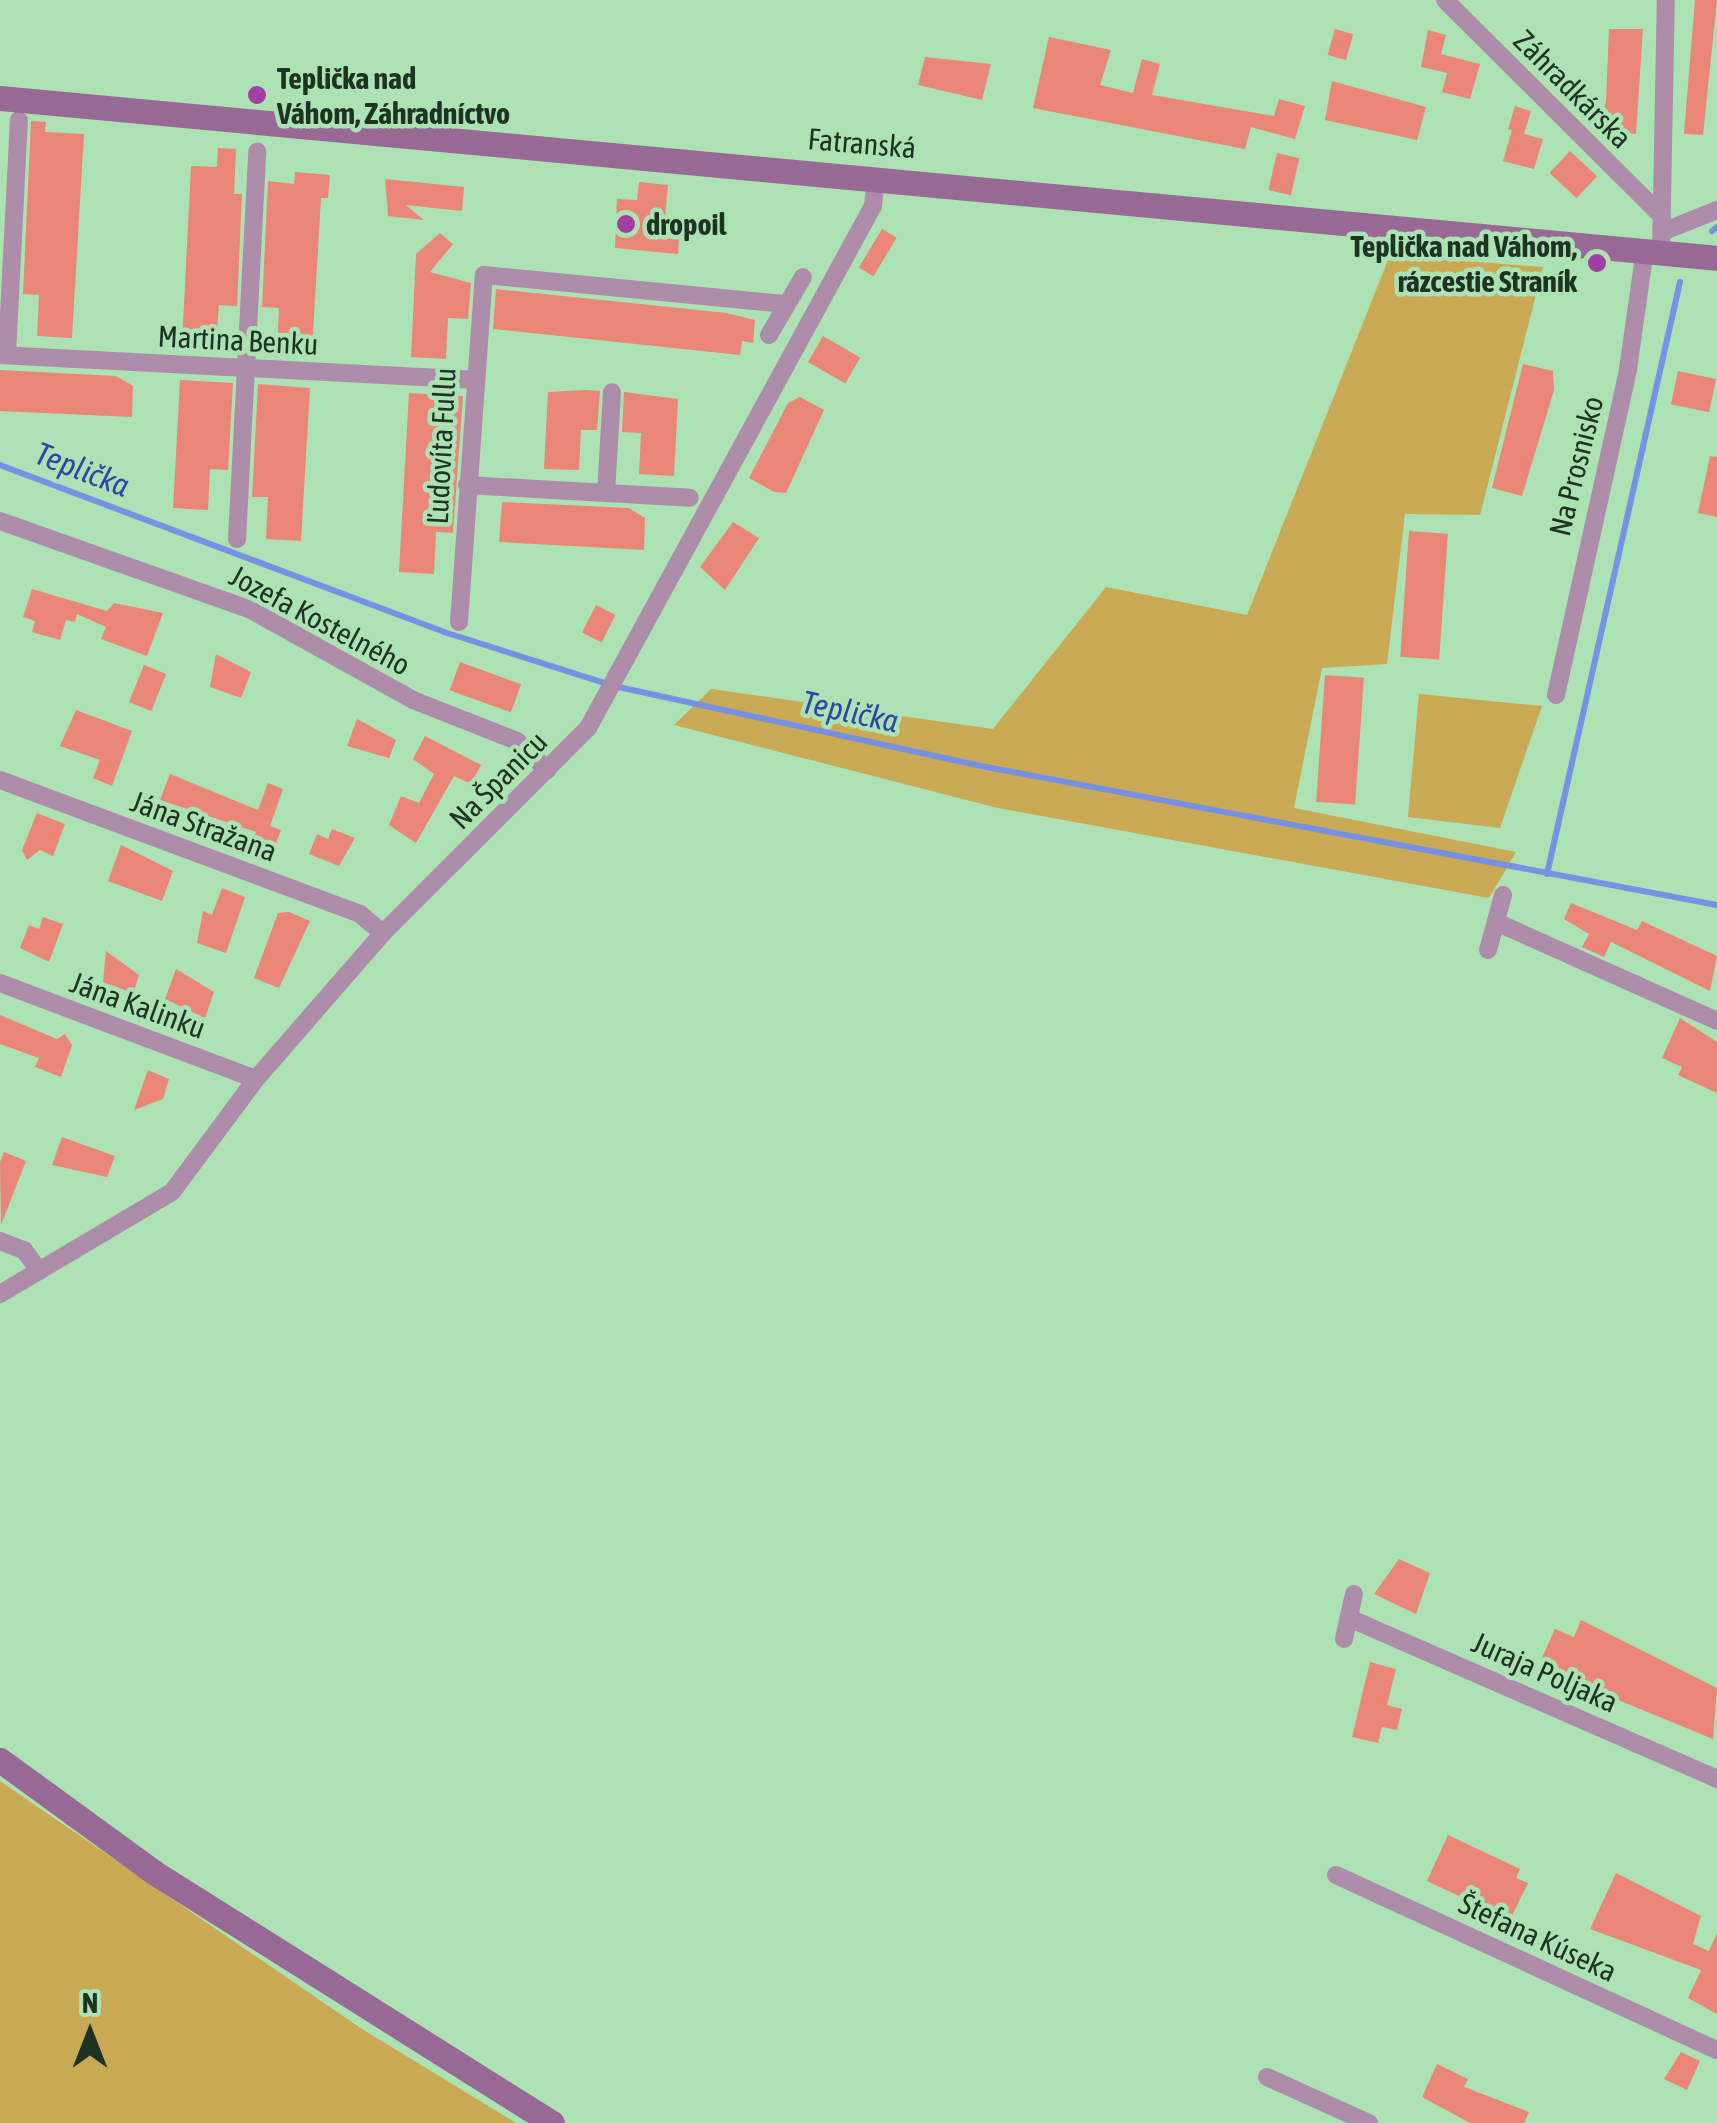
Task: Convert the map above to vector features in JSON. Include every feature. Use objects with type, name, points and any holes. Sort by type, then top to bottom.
[{"type":"main road","name":"Fatranská","points":[[0,98],[876,177],[1657,238],[1717,258]]},
{"type":"main road","points":[[0,1760],[155,1872],[552,2123]]},
{"type":"street","name":"Záhradkárska","points":[[1445,0],[1657,238]]},
{"type":"street","name":"Na Prosnisko","points":[[1556,695],[1657,238],[1666,0]]},
{"type":"street","points":[[3,355],[19,120]]},
{"type":"street","points":[[237,539],[257,152]]},
{"type":"street","name":"Na Španicu","points":[[0,1294],[172,1192],[256,1079],[383,933],[547,770],[612,688],[872,206],[876,177]]},
{"type":"street","points":[[1657,238],[1717,210]]},
{"type":"street","name":"Ľudovíta Fullu","points":[[459,622],[472,380],[484,275],[787,304]]},
{"type":"street","points":[[769,336],[803,278]]},
{"type":"street","name":"Martina Benku","points":[[3,355],[472,380]]},
{"type":"street","points":[[606,493],[612,392]]},
{"type":"street","points":[[467,485],[690,498]]},
{"type":"street","name":"Jozefa Kostelného","points":[[0,520],[249,609],[414,700],[518,740],[547,770]]},
{"type":"street","name":"Jána Stražana","points":[[0,780],[360,914],[383,933]]},
{"type":"street","points":[[1488,950],[1503,895]]},
{"type":"street","points":[[1496,922],[1717,1021]]},
{"type":"street","name":"Jána Kalinku","points":[[0,984],[256,1079]]},
{"type":"street","points":[[0,1241],[24,1250],[39,1271]]},
{"type":"street","points":[[1344,1639],[1354,1594]]},
{"type":"street","name":"Juraja Poljaka","points":[[1348,1618],[1717,1779]]},
{"type":"street","name":"Štefana Kúseka","points":[[1336,1875],[1717,2050]]},
{"type":"street","points":[[1267,2077],[1369,2123]]},
{"type":"shaded area","points":[[1390,255],[1543,267],[1480,515],[1405,514],[1387,664],[1322,668],[1294,808],[1516,852],[1489,898],[998,808],[674,725],[711,689],[993,729],[1106,587],[1247,615]]},
{"type":"shaded area","points":[[1419,694],[1542,706],[1500,828],[1408,817]]},
{"type":"shaded area","points":[[0,1781],[362,2029],[516,2123],[0,2123]]},
{"type":"building","points":[[1695,0],[1717,0],[1703,135],[1684,134]]},
{"type":"building","points":[[1335,29],[1353,34],[1346,60],[1328,55]]},
{"type":"building","points":[[1609,29],[1643,29],[1636,134],[1592,129],[1592,112],[1603,112],[1606,101]]},
{"type":"building","points":[[1428,30],[1446,35],[1441,54],[1480,64],[1470,99],[1442,92],[1447,73],[1421,67]]},
{"type":"building","points":[[1049,37],[1111,50],[1100,85],[1133,93],[1142,59],[1160,64],[1152,95],[1274,116],[1279,99],[1305,106],[1295,139],[1251,127],[1245,149],[1033,108]]},
{"type":"building","points":[[925,57],[991,64],[982,100],[918,85]]},
{"type":"building","points":[[1332,81],[1426,107],[1417,140],[1325,120]]},
{"type":"building","points":[[1515,106],[1531,111],[1524,134],[1543,139],[1534,169],[1503,161],[1512,130],[1508,129]]},
{"type":"building","points":[[31,121],[46,122],[45,132],[84,134],[72,338],[37,336],[39,295],[23,294]]},
{"type":"building","points":[[218,148],[236,149],[234,194],[242,194],[237,306],[219,305],[216,346],[182,344],[191,166],[217,167]]},
{"type":"building","points":[[1570,151],[1597,176],[1577,198],[1550,173]]},
{"type":"building","points":[[1277,153],[1299,158],[1291,195],[1268,190]]},
{"type":"building","points":[[295,172],[330,175],[328,198],[321,198],[312,351],[277,349],[279,308],[262,307],[268,181],[294,184]]},
{"type":"building","points":[[385,179],[464,187],[462,211],[406,205],[424,220],[388,216]]},
{"type":"building","name":"dropoil","points":[[639,182],[668,185],[663,238],[679,239],[678,254],[615,248],[617,199],[637,200]]},
{"type":"building","points":[[882,229],[897,238],[873,276],[859,268]]},
{"type":"building","points":[[440,233],[453,244],[430,272],[471,283],[468,319],[448,318],[446,359],[411,357],[416,254]]},
{"type":"building","points":[[496,289],[727,313],[755,320],[753,343],[742,341],[740,355],[493,329]]},
{"type":"building","points":[[823,336],[860,358],[845,383],[808,362]]},
{"type":"building","points":[[1523,364],[1553,371],[1554,390],[1522,496],[1492,488]]},
{"type":"building","points":[[0,370],[116,376],[133,386],[132,417],[0,411]]},
{"type":"building","points":[[1678,371],[1716,379],[1709,412],[1671,404]]},
{"type":"building","points":[[180,380],[233,383],[228,470],[210,469],[208,510],[173,508]]},
{"type":"building","points":[[258,384],[310,388],[301,541],[266,539],[268,497],[252,497]]},
{"type":"building","points":[[600,391],[597,430],[581,430],[579,470],[544,469],[548,392]]},
{"type":"building","points":[[624,392],[678,399],[674,476],[639,474],[641,433],[622,432]]},
{"type":"building","points":[[409,393],[463,396],[453,533],[436,532],[434,574],[399,572]]},
{"type":"building","points":[[800,397],[824,410],[786,493],[774,492],[749,478],[788,403]]},
{"type":"building","points":[[1710,456],[1717,457],[1717,517],[1698,513]]},
{"type":"building","points":[[502,502],[629,508],[645,518],[644,550],[499,542]]},
{"type":"building","points":[[733,522],[759,538],[725,590],[700,567]]},
{"type":"building","points":[[1409,531],[1448,534],[1439,659],[1400,657]]},
{"type":"building","points":[[32,589],[107,611],[114,603],[163,613],[147,656],[101,639],[106,627],[77,614],[75,622],[66,620],[60,640],[32,632],[35,621],[23,617]]},
{"type":"building","points":[[596,605],[616,615],[602,643],[582,633]]},
{"type":"building","points":[[216,654],[251,672],[241,698],[210,687]]},
{"type":"building","points":[[460,662],[521,684],[511,712],[450,690]]},
{"type":"building","points":[[144,665],[166,674],[151,711],[129,702]]},
{"type":"building","points":[[1325,675],[1364,678],[1355,804],[1316,802]]},
{"type":"building","points":[[76,710],[132,731],[112,786],[93,778],[100,760],[60,746]]},
{"type":"building","points":[[357,719],[396,740],[389,758],[347,746]]},
{"type":"building","points":[[425,736],[481,765],[471,784],[454,776],[416,843],[389,825],[401,796],[419,803],[434,774],[413,759]]},
{"type":"building","points":[[170,774],[258,810],[268,783],[283,789],[270,826],[281,830],[272,854],[250,847],[256,832],[160,800]]},
{"type":"building","points":[[37,813],[65,824],[53,856],[40,850],[27,860],[22,850]]},
{"type":"building","points":[[332,829],[355,838],[339,866],[309,854],[317,834],[328,839]]},
{"type":"building","points":[[121,845],[173,871],[162,901],[108,881]]},
{"type":"building","points":[[222,888],[245,897],[226,953],[197,943],[203,911],[212,915]]},
{"type":"building","points":[[1571,903],[1637,930],[1642,921],[1717,956],[1710,991],[1611,942],[1604,957],[1582,947],[1589,934],[1564,919]]},
{"type":"building","points":[[289,912],[310,921],[279,988],[254,978],[278,913]]},
{"type":"building","points":[[43,917],[63,924],[49,962],[20,948],[29,925],[39,929]]},
{"type":"building","points":[[106,951],[139,975],[133,993],[103,982]]},
{"type":"building","points":[[176,969],[214,992],[205,1018],[165,999]]},
{"type":"building","points":[[0,1015],[57,1039],[65,1034],[72,1045],[61,1077],[35,1067],[39,1058],[0,1044]]},
{"type":"building","points":[[1680,1018],[1717,1042],[1717,1093],[1678,1075],[1682,1067],[1662,1058]]},
{"type":"building","points":[[148,1070],[169,1079],[163,1099],[134,1110]]},
{"type":"building","points":[[62,1137],[115,1156],[107,1177],[52,1165]]},
{"type":"building","points":[[4,1152],[26,1161],[1,1225],[0,1162]]},
{"type":"building","points":[[1399,1559],[1430,1573],[1416,1614],[1374,1594]]},
{"type":"building","points":[[1581,1620],[1717,1688],[1713,1739],[1555,1674],[1559,1668],[1541,1660],[1555,1629],[1574,1637]]},
{"type":"building","points":[[1370,1662],[1396,1669],[1387,1705],[1402,1709],[1397,1730],[1382,1727],[1378,1743],[1352,1737]]},
{"type":"building","points":[[1448,1835],[1520,1869],[1516,1878],[1528,1883],[1510,1920],[1427,1881]]},
{"type":"building","points":[[1616,1873],[1701,1916],[1693,1944],[1709,1951],[1717,1933],[1717,2014],[1688,1998],[1701,1970],[1590,1929]]},
{"type":"building","points":[[1681,2052],[1700,2061],[1687,2090],[1664,2079]]},
{"type":"building","points":[[1437,2064],[1468,2079],[1464,2087],[1529,2112],[1524,2123],[1470,2123],[1422,2097]]},
{"type":"waterway","points":[[1712,231],[1717,227]]},
{"type":"waterway","points":[[1547,874],[1680,282]]},
{"type":"waterway","name":"Teplička","points":[[0,465],[444,632],[614,686],[976,765],[1717,905]]},
{"type":"place","name":"Teplička nad Váhom, Záhradníctvo","points":[[257,95]]},
{"type":"place","name":"dropoil","points":[[626,224]]},
{"type":"place","name":"Teplička nad Váhom, rázcestie Straník","points":[[1597,263]]}]
